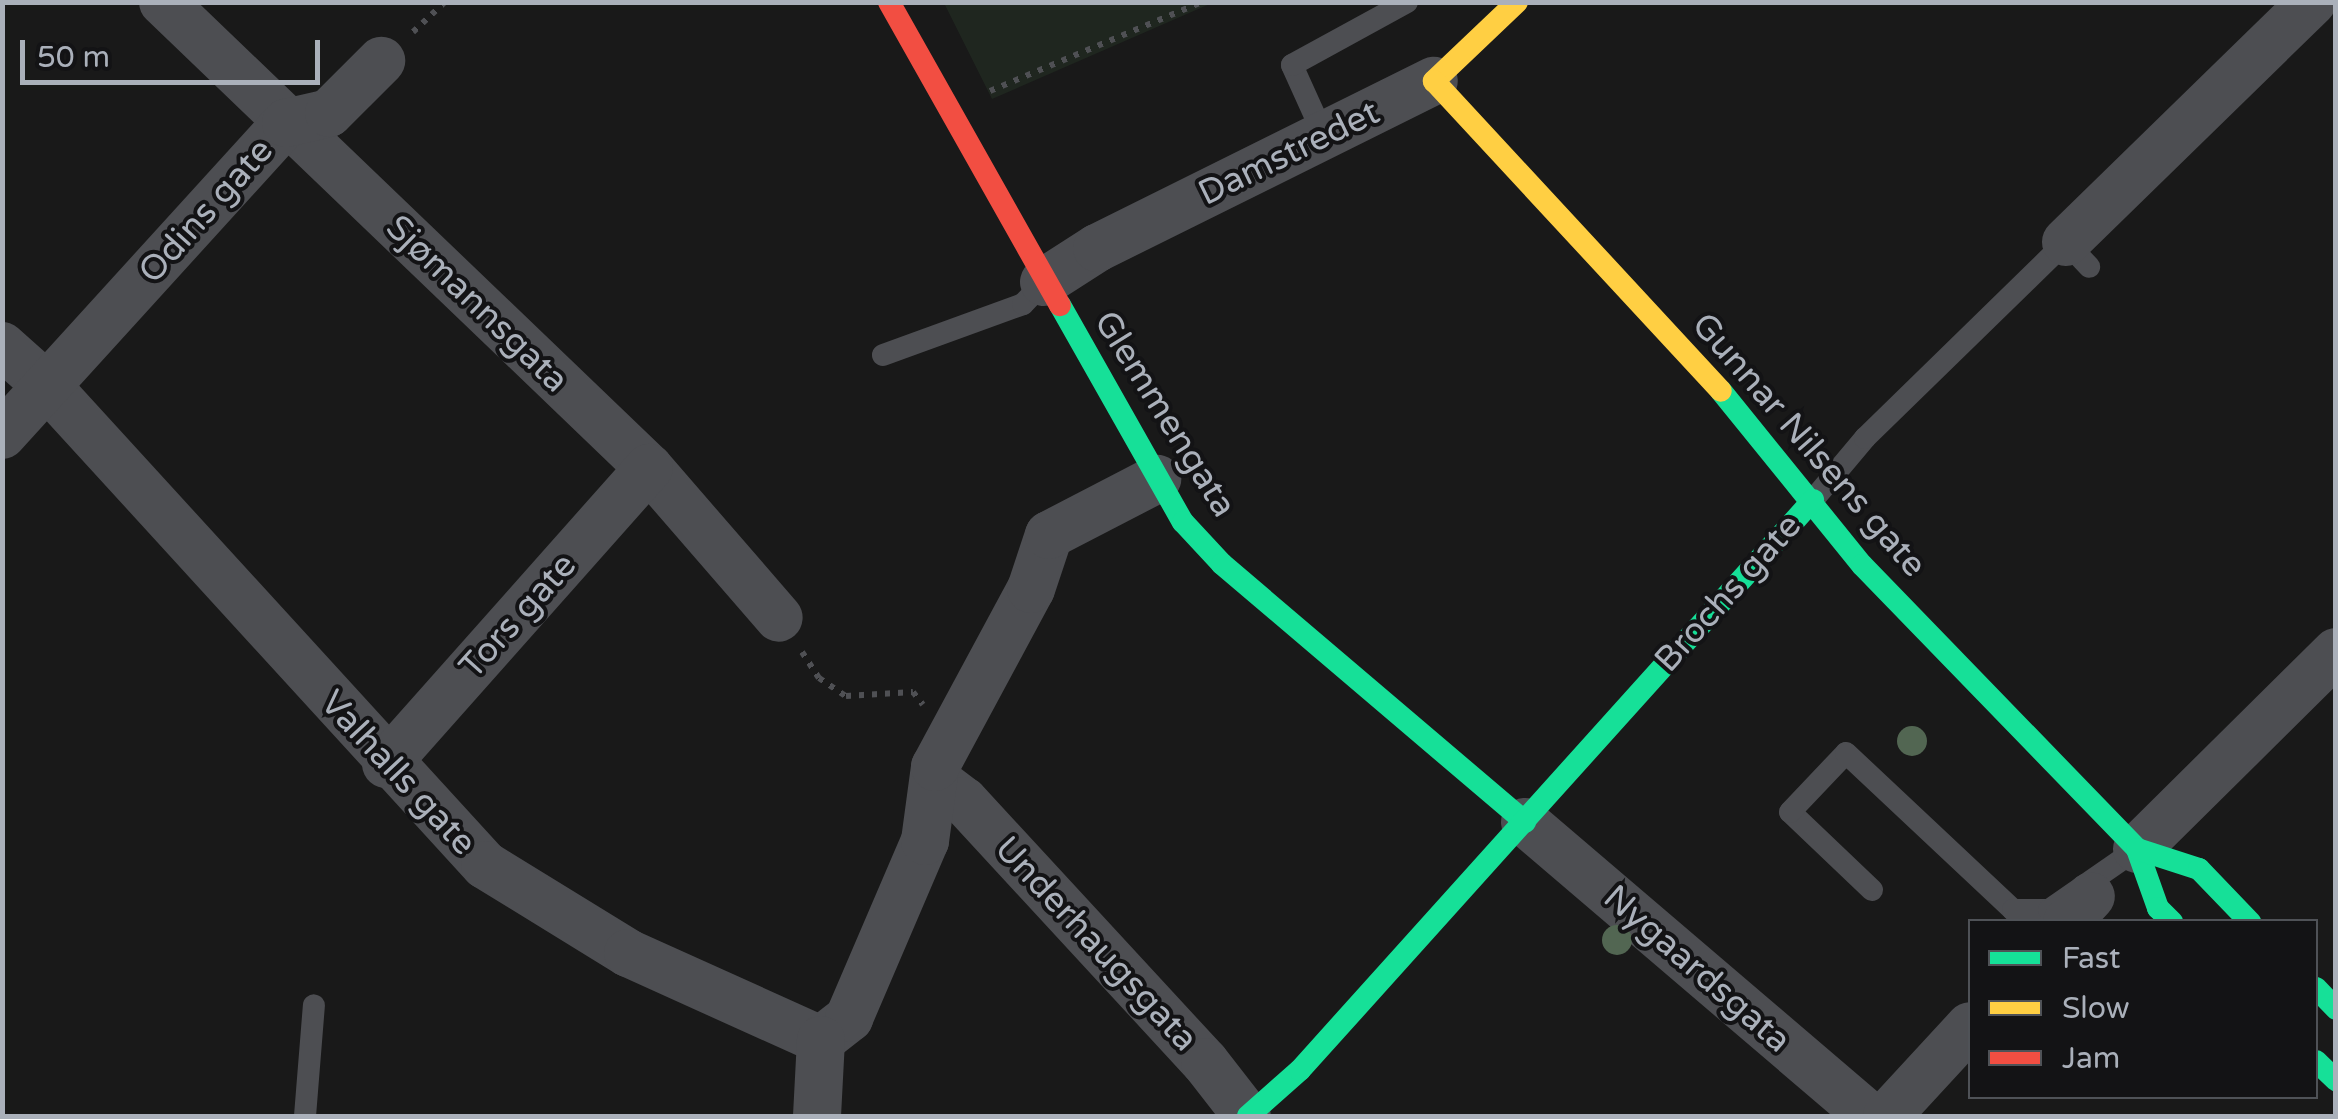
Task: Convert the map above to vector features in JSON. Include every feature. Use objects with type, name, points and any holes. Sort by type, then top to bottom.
[{"type":"street","name":"Sjømannsgata","points":[[162,2],[649,468],[779,618]]},
{"type":"street","name":"Glemmengata","points":[[889,2],[1183,522],[1222,564],[1524,822]]},
{"type":"street","name":"Damstredet","points":[[1044,282],[1434,81],[1517,2]]},
{"type":"street","name":"Brochs gate","points":[[2078,254],[2312,2]]},
{"type":"street","name":"Odins gate","points":[[2,435],[286,122],[329,113],[381,62]]},
{"type":"street","name":"Gunnar Nilsens gate","points":[[1434,81],[1463,120],[1768,441],[1862,565],[2136,849],[2158,908],[2169,919]]},
{"type":"street","name":"Valhalls gate","points":[[2,346],[47,386],[386,764],[484,864],[628,954],[821,1040]]},
{"type":"street","name":"Tors gate","points":[[386,764],[649,468]]},
{"type":"street","points":[[817,1116],[821,1040],[849,1018],[925,841],[935,774],[1031,590],[1048,535],[1157,479]]},
{"type":"street","name":"Brochs gate","points":[[1248,1116],[1300,1070],[1813,500]]},
{"type":"street","points":[[2136,849],[2336,652]]},
{"type":"street","name":"Underhaugsgata","points":[[935,774],[1206,1062],[1248,1116]]},
{"type":"street","name":"Nygaardsgata","points":[[1524,822],[1868,1116]]},
{"type":"street","name":"Gunnar Nilsens gate","points":[[2136,849],[2199,868],[2247,919]]},
{"type":"street","points":[[2318,990],[2336,1009]]},
{"type":"street","points":[[1887,1116],[1968,1028]]},
{"type":"lane","points":[[1324,136],[1292,65],[1407,2]]},
{"type":"lane","name":"Brochs gate","points":[[1813,500],[1864,438],[2078,254]]},
{"type":"lane","points":[[883,355],[1024,304],[1044,282]]},
{"type":"lane","points":[[1872,890],[1790,812],[1846,753],[2014,910],[2049,910],[2136,849]]},
{"type":"lane","points":[[305,1116],[314,1005]]},
{"type":"path","points":[[947,109],[1202,2]]},
{"type":"path","points":[[779,618],[819,678],[846,696],[913,692],[930,715],[935,774]]},
{"type":"shaded area","points":[[944,3],[1212,3],[992,99]]},
{"type":"traffic: fast","points":[[1060,305],[1183,522],[1222,564],[1525,822]]},
{"type":"traffic: fast","points":[[1721,391],[1862,565],[2137,849],[2158,908],[2169,919]]},
{"type":"traffic: fast","points":[[1248,1116],[1300,1070],[1813,500]]},
{"type":"traffic: fast","points":[[2137,849],[2199,869],[2247,919]]},
{"type":"traffic: fast","points":[[2318,990],[2336,1009]]},
{"type":"traffic: fast","points":[[2318,1063],[2336,1080]]},
{"type":"traffic: slow","points":[[1517,2],[1434,81],[1721,391]]},
{"type":"traffic: jam","points":[[889,2],[1060,305]]}]
